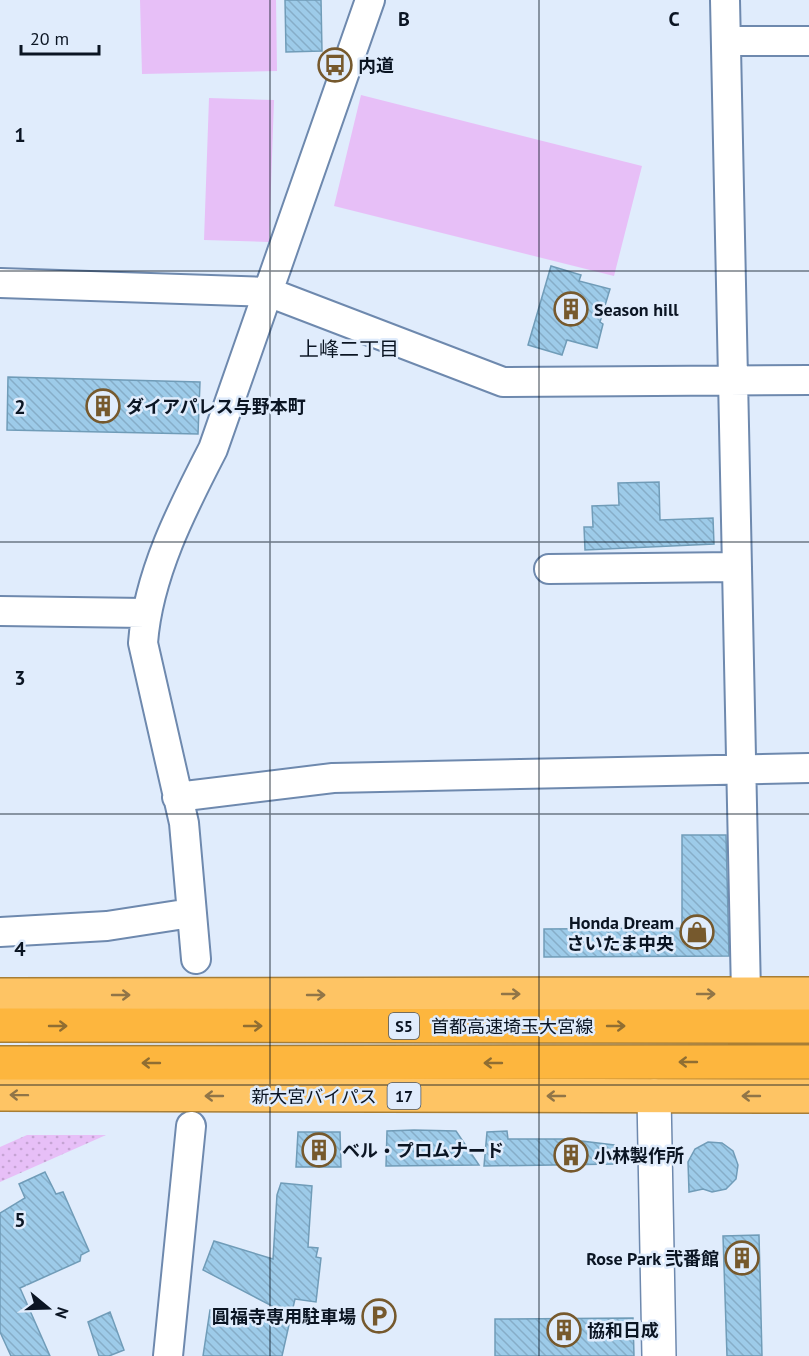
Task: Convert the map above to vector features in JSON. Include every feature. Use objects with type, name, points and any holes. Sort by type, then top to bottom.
[{"type":"highway","points":[[0,995],[809,994]]},
{"type":"highway","name":"首都高速埼玉大宮線","points":[[0,1025],[809,1026]]},
{"type":"highway","name":"首都高速埼玉大宮線","points":[[0,1063],[809,1062]]},
{"type":"highway","name":"新大宮バイパス","points":[[0,1095],[809,1096]]},
{"type":"street","points":[[196,959],[184,823],[142,643],[145,613],[181,512],[213,449],[370,0]]},
{"type":"street","points":[[725,0],[746,994]]},
{"type":"street","points":[[726,41],[809,41]]},
{"type":"street","points":[[0,283],[268,292],[503,382],[809,380]]},
{"type":"street","points":[[549,569],[737,567]]},
{"type":"street","points":[[0,611],[145,613]]},
{"type":"street","points":[[177,797],[333,778],[809,768]]},
{"type":"street","points":[[0,932],[107,926],[191,913]]},
{"type":"street","points":[[654,1096],[660,1356]]},
{"type":"street","points":[[168,1356],[191,1126]]},
{"type":"shaded area","points":[[140,0],[276,0],[277,71],[142,74]]},
{"type":"shaded area","points":[[361,95],[642,166],[614,276],[334,206]]},
{"type":"shaded area","points":[[209,98],[274,100],[269,242],[204,240]]},
{"type":"shaded area","points":[[27,1135],[106,1135],[0,1182],[0,1147]]},
{"type":"building","points":[[285,0],[321,0],[322,51],[286,52]]},
{"type":"building","name":"Season hill","points":[[551,266],[581,275],[579,281],[610,289],[600,322],[603,324],[597,348],[567,340],[562,355],[528,345]]},
{"type":"building","name":"ダイアパレス与野本町","points":[[8,377],[200,382],[198,434],[7,430]]},
{"type":"building","points":[[659,482],[660,520],[713,518],[714,544],[585,550],[584,527],[593,527],[592,506],[619,505],[618,483]]},
{"type":"building","points":[[682,835],[726,835],[729,956],[544,957],[544,929],[682,928]]},
{"type":"building","points":[[387,1131],[456,1131],[479,1165],[386,1166]]},
{"type":"building","name":"小林製作所","points":[[507,1131],[508,1139],[565,1139],[614,1145],[614,1164],[484,1166],[487,1132]]},
{"type":"building","name":"ベル・プロムナード","points":[[298,1132],[340,1132],[341,1167],[296,1167]]},
{"type":"building","points":[[708,1142],[722,1143],[733,1151],[738,1165],[736,1179],[726,1189],[712,1192],[703,1189],[689,1192],[688,1162],[695,1149]]},
{"type":"building","points":[[45,1172],[56,1194],[63,1192],[89,1251],[81,1255],[80,1261],[20,1288],[50,1356],[11,1356],[0,1332],[0,1213],[25,1198],[19,1184]]},
{"type":"building","points":[[281,1183],[312,1186],[308,1247],[318,1248],[316,1257],[321,1258],[316,1302],[295,1299],[291,1316],[203,1270],[214,1241],[273,1259],[277,1195]]},
{"type":"building","points":[[759,1235],[762,1356],[727,1356],[723,1236]]},
{"type":"building","points":[[210,1310],[291,1316],[282,1356],[203,1356]]},
{"type":"building","points":[[110,1312],[124,1350],[109,1356],[99,1356],[88,1322]]},
{"type":"building","name":"協和日成","points":[[633,1318],[634,1356],[495,1356],[495,1319]]},
{"type":"place","name":"内道","points":[[335,65]]},
{"type":"place","name":"Season hill","points":[[571,309]]},
{"type":"place","name":"ダイアパレス与野本町","points":[[103,406]]},
{"type":"place","name":"Honda Dream さいたま中央","points":[[697,932]]},
{"type":"place","name":"ベル・プロムナード","points":[[319,1150]]},
{"type":"place","name":"小林製作所","points":[[571,1155]]},
{"type":"place","name":"Rose Park 弐番館","points":[[742,1258]]},
{"type":"place","name":"圓福寺専用駐車場","points":[[379,1316]]},
{"type":"place","name":"協和日成","points":[[564,1330]]},
{"type":"district","name":"上峰二丁目","points":[[349,349]]}]
